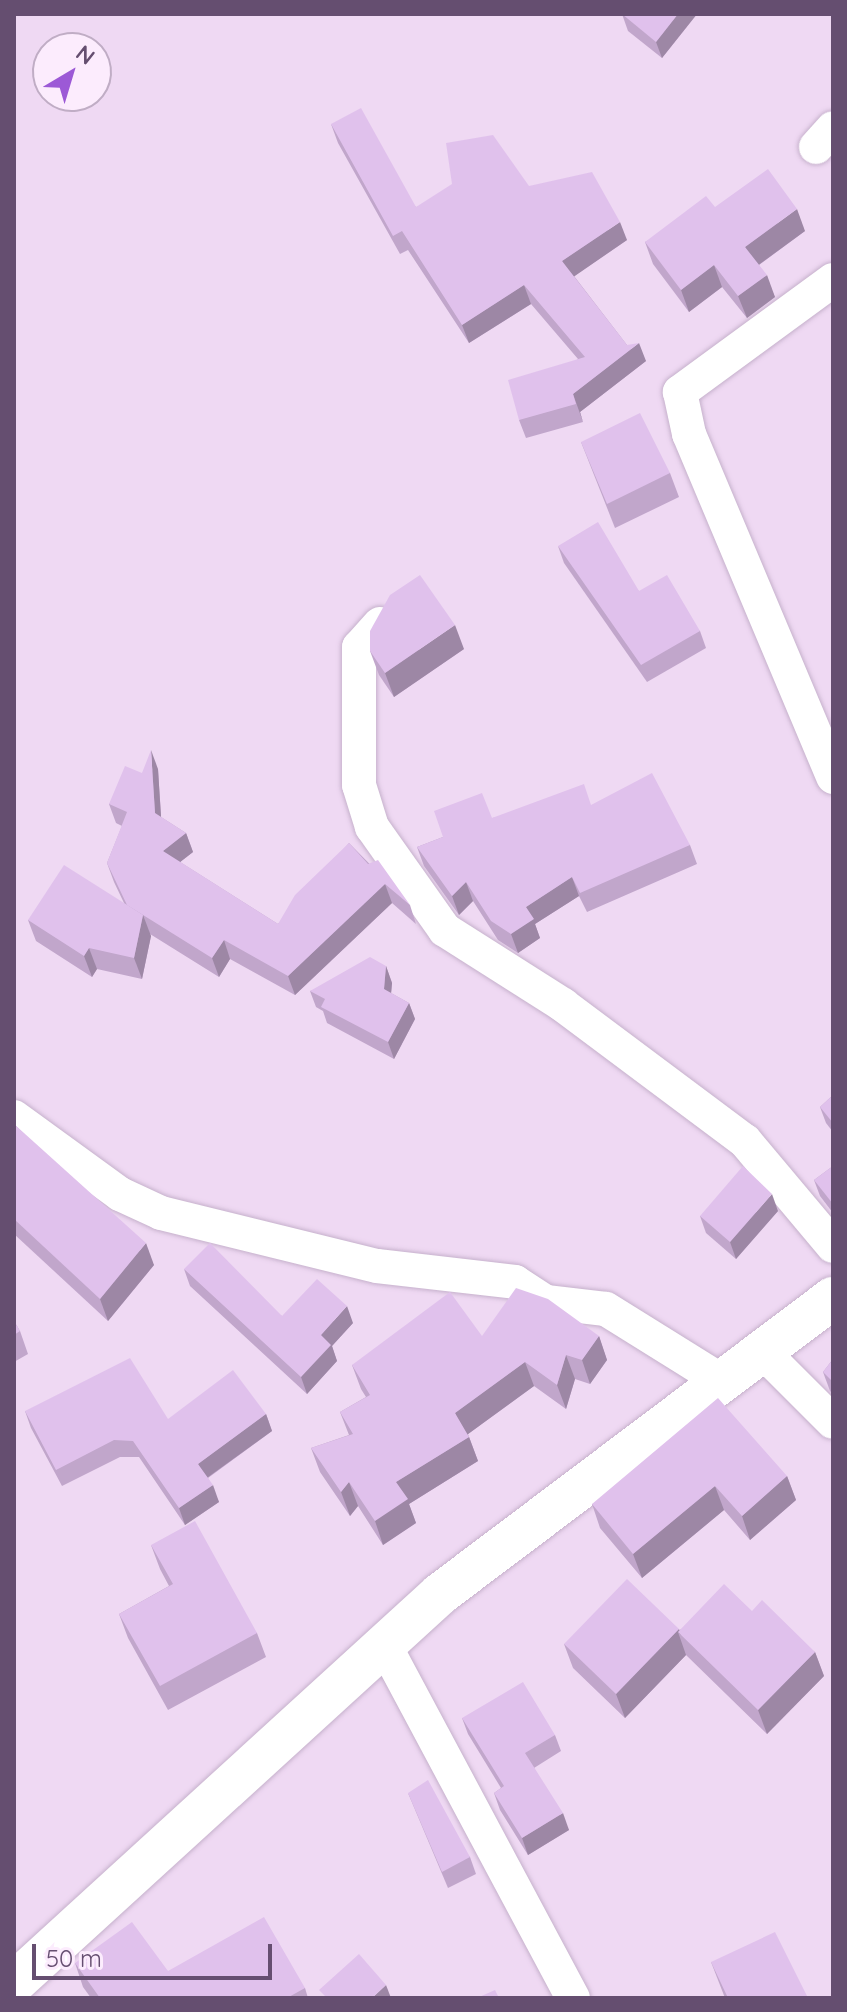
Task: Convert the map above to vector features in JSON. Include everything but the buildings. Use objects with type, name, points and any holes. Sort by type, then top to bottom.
[{"type":"street","points":[[833,280],[680,392],[694,448],[833,777]]},
{"type":"street","points":[[380,624],[359,647],[359,785],[372,827],[445,930],[551,997],[745,1141],[833,1246]]},
{"type":"street","points":[[14,1117],[120,1194],[161,1213],[377,1266],[515,1282],[546,1302],[606,1309],[717,1378]]},
{"type":"street","points":[[14,1983],[440,1594],[717,1378],[762,1351],[833,1298]]},
{"type":"street","points":[[762,1351],[833,1422]]},
{"type":"street","points":[[385,1646],[573,1998]]},
{"type":"shaded area","points":[[14,14],[833,14],[833,1998],[14,1998]]}]
